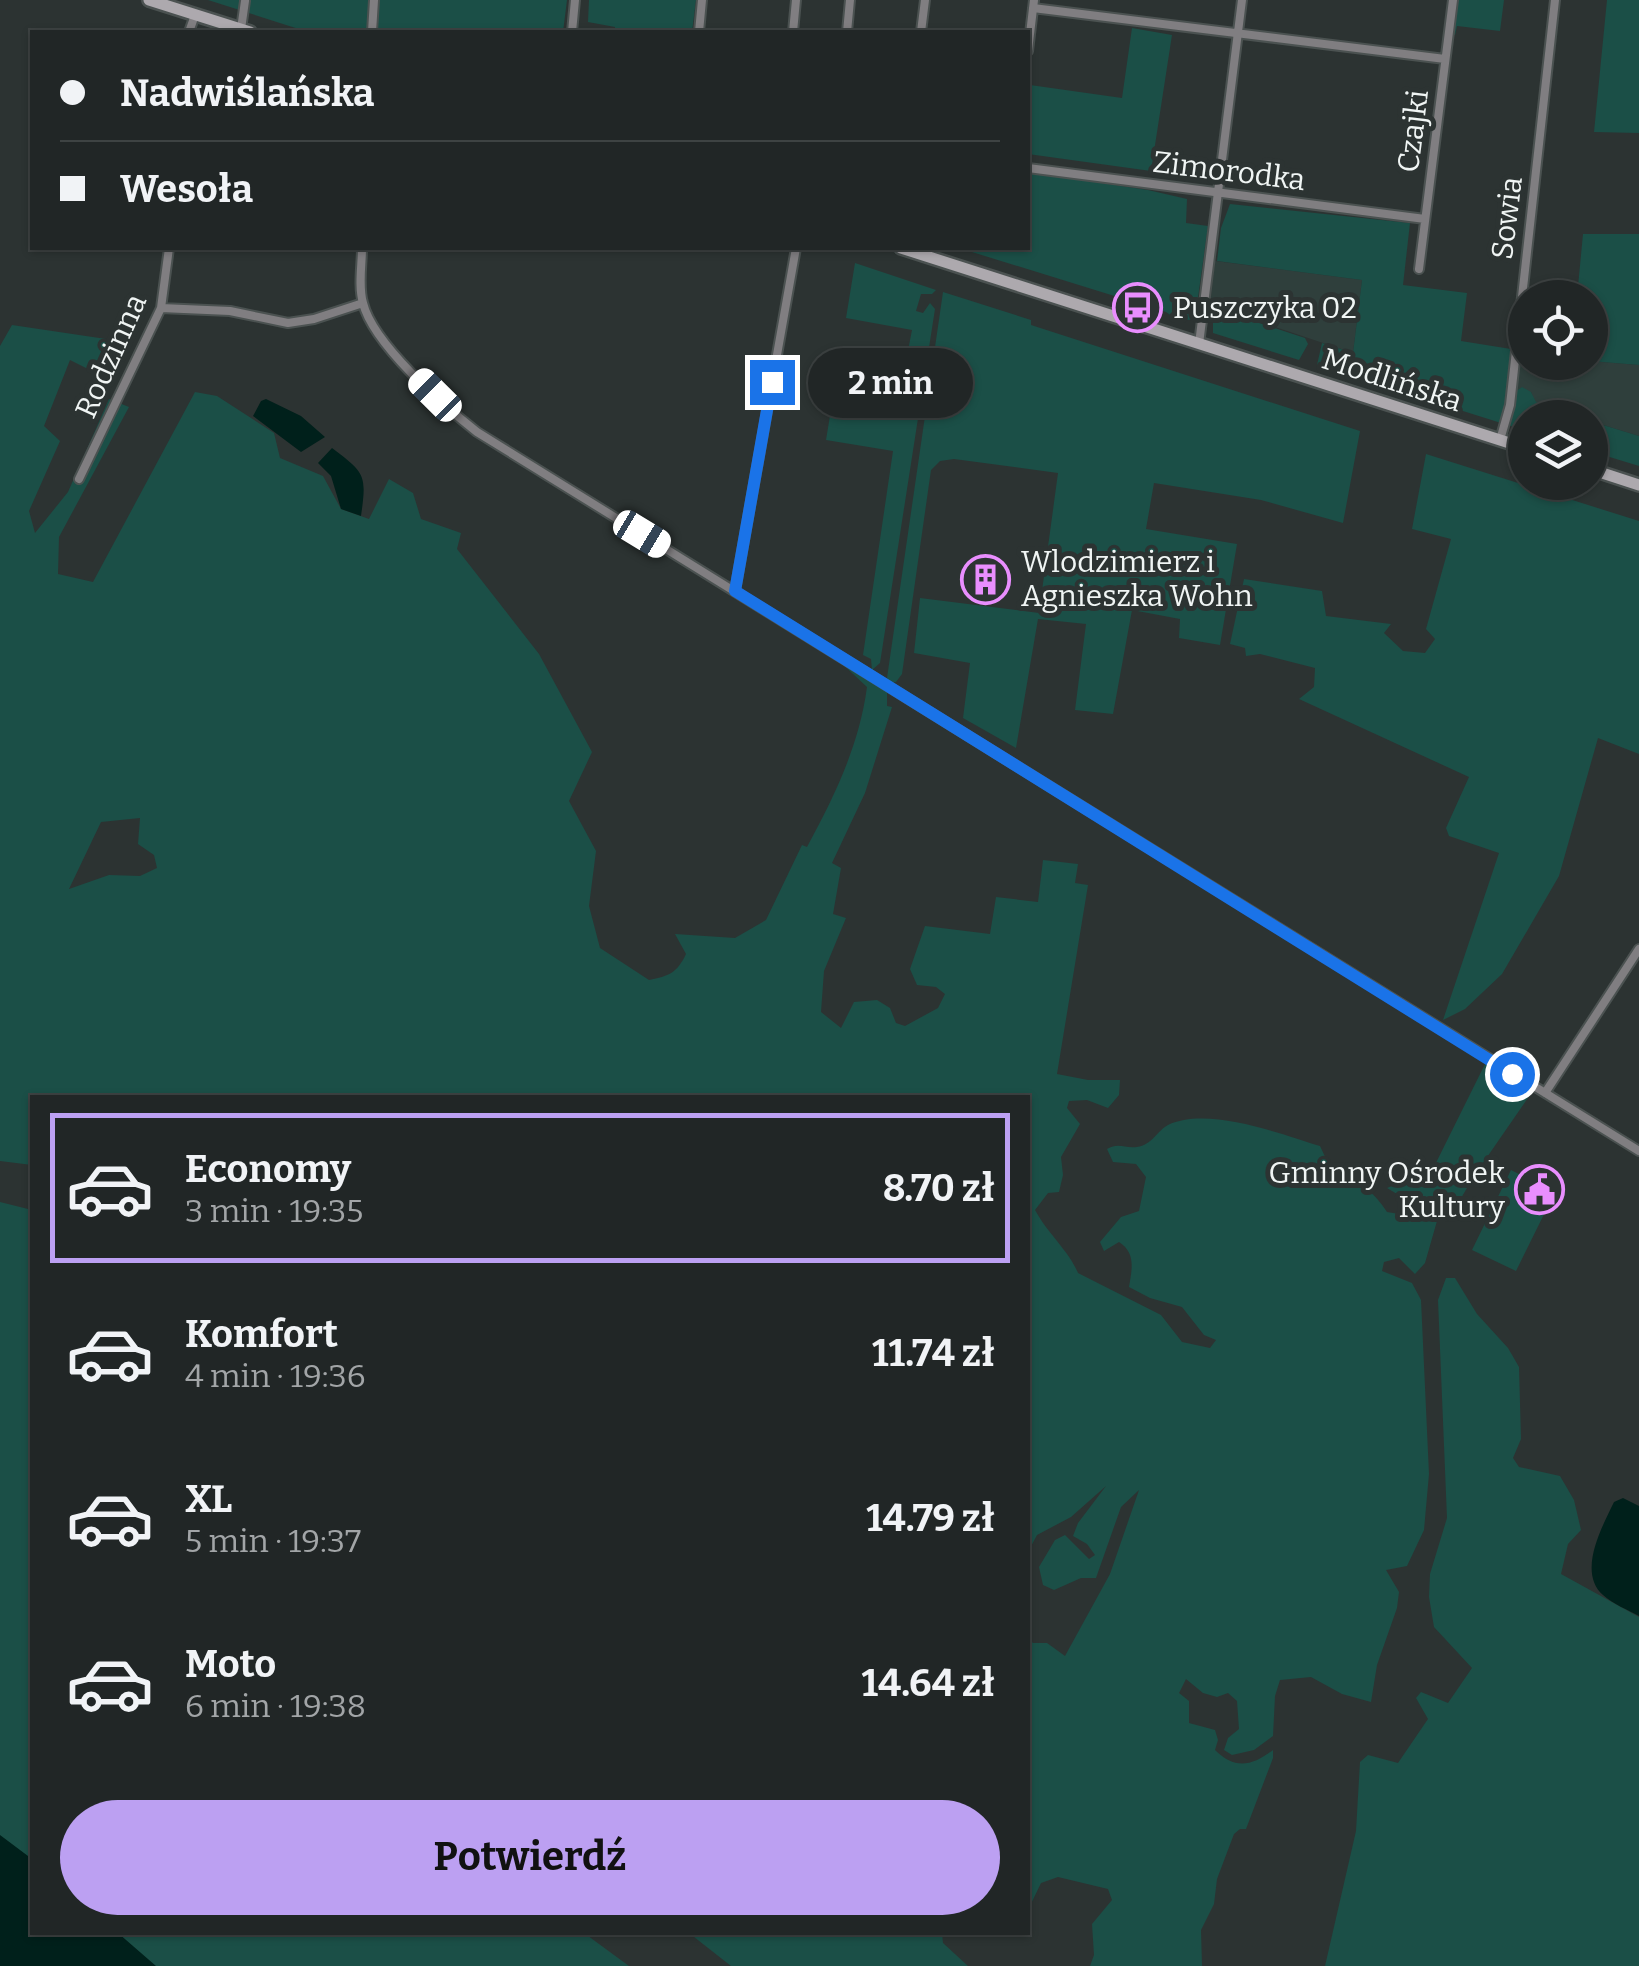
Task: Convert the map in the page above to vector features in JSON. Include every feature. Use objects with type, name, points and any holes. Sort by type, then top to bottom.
[{"type":"main road","points":[[150,0],[242,30]]},
{"type":"main road","name":"Modlińska","points":[[912,250],[946,256],[1199,344],[1508,443]]},
{"type":"main road","points":[[1608,475],[1639,485]]},
{"type":"street","points":[[372,30],[374,0]]},
{"type":"street","points":[[572,30],[575,0]]},
{"type":"street","points":[[698,30],[702,0]]},
{"type":"street","points":[[793,30],[796,0]]},
{"type":"street","points":[[847,30],[850,0]]},
{"type":"street","points":[[922,30],[926,0]]},
{"type":"street","points":[[1199,344],[1242,0]]},
{"type":"street","name":"Czajki","points":[[1419,268],[1453,0]]},
{"type":"street","name":"Sowia","points":[[1500,440],[1510,406],[1555,0]]},
{"type":"street","points":[[245,1],[245,30]]},
{"type":"street","points":[[1030,35],[1034,4],[1445,59]]},
{"type":"street","points":[[190,30],[195,15]]},
{"type":"street","name":"Zimorodka","points":[[1030,168],[1425,219]]},
{"type":"street","name":"Rodzinna","points":[[79,479],[160,308],[169,250]]},
{"type":"street","points":[[362,250],[362,302],[379,336],[450,411],[544,474],[1639,1151]]},
{"type":"street","points":[[735,591],[796,250]]},
{"type":"street","points":[[160,308],[230,310],[288,323],[314,319],[362,302]]},
{"type":"street","points":[[1544,1093],[1639,949]]},
{"type":"shaded area","points":[[208,0],[567,0],[563,30],[302,30]]},
{"type":"shaded area","points":[[589,0],[696,0],[692,30],[615,30],[588,22]]},
{"type":"shaded area","points":[[1457,0],[1504,0],[1500,31],[1457,26],[1455,35],[1452,34]]},
{"type":"shaded area","points":[[1607,0],[1639,0],[1639,133],[1594,132]]},
{"type":"shaded area","points":[[1132,28],[1172,35],[1151,171],[1030,154],[1030,85],[1122,98]]},
{"type":"shaded area","points":[[1030,172],[1187,199],[1186,223],[1208,226],[1195,319],[1179,321],[1166,312],[965,250],[1030,250]]},
{"type":"shaded area","points":[[1230,204],[1410,223],[1403,285],[1467,293],[1461,341],[1508,349],[1506,407],[1501,423],[1317,365],[1322,343],[1353,353],[1362,280],[1217,261],[1221,228]]},
{"type":"shaded area","points":[[1583,234],[1639,234],[1639,365],[1608,362],[1608,280],[1579,280]]},
{"type":"shaded area","points":[[1215,261],[1362,280],[1353,353],[1210,305]]},
{"type":"shaded area","points":[[855,263],[936,290],[921,294],[916,311],[923,313],[930,303],[935,309],[880,663],[872,670],[871,659],[863,655],[893,451],[826,440],[839,361],[904,371],[912,330],[846,318]]},
{"type":"shaded area","points":[[943,292],[1031,320],[1031,325],[1360,431],[1343,523],[1261,500],[1154,483],[1146,529],[1237,544],[1220,645],[1179,638],[1180,619],[1132,610],[1113,714],[1075,710],[1086,624],[1038,619],[1016,748],[963,718],[970,663],[914,653],[920,598],[1039,613],[1058,473],[954,459],[940,461],[931,470],[902,674],[891,683],[887,678]]},
{"type":"shaded area","points":[[1213,304],[1219,310],[1305,338],[1308,344],[1299,360],[1213,333]]},
{"type":"shaded area","points":[[12,325],[106,339],[113,354],[112,375],[102,376],[70,360],[44,426],[60,441],[29,511],[35,533],[68,492],[109,399],[129,407],[59,537],[58,574],[93,582],[195,392],[217,396],[274,433],[280,458],[323,476],[341,509],[369,519],[389,479],[413,493],[421,519],[461,533],[457,549],[539,654],[592,752],[569,801],[596,851],[589,906],[600,948],[649,980],[672,973],[683,960],[686,954],[675,934],[735,938],[766,920],[802,845],[807,847],[827,808],[858,730],[867,687],[838,660],[887,691],[887,706],[892,707],[865,793],[832,863],[841,868],[833,914],[846,918],[824,971],[821,1012],[841,1028],[854,1002],[877,1000],[890,1008],[896,1023],[905,1026],[938,1008],[945,994],[936,987],[917,985],[910,969],[925,926],[990,934],[996,897],[1038,902],[1043,860],[1078,864],[1075,883],[1088,885],[1057,1074],[1088,1080],[1120,1080],[1119,1095],[1108,1108],[1087,1100],[1069,1101],[1067,1108],[1080,1124],[1061,1157],[1063,1175],[1059,1192],[1048,1193],[1035,1210],[1078,1273],[1161,1315],[1182,1342],[1210,1348],[1216,1340],[1204,1335],[1182,1307],[1129,1287],[1132,1262],[1128,1251],[1119,1242],[1104,1251],[1100,1242],[1121,1217],[1139,1211],[1146,1177],[1136,1164],[1113,1162],[1107,1149],[1142,1146],[1168,1125],[1184,1120],[1244,1124],[1320,1146],[1328,1163],[1341,1163],[1387,1212],[1399,1214],[1403,1204],[1387,1188],[1401,1182],[1425,1185],[1486,1062],[1532,1092],[1450,1217],[1439,1214],[1425,1263],[1415,1274],[1399,1258],[1384,1262],[1382,1271],[1412,1283],[1421,1300],[1429,1474],[1424,1530],[1407,1566],[1386,1570],[1399,1592],[1377,1665],[1371,1702],[1342,1694],[1311,1677],[1280,1680],[1273,1736],[1254,1750],[1232,1755],[1224,1750],[1228,1738],[1239,1729],[1237,1701],[1228,1693],[1217,1697],[1203,1693],[1186,1679],[1179,1693],[1189,1701],[1189,1723],[1215,1730],[1215,1750],[1230,1761],[1244,1764],[1273,1750],[1246,1829],[1234,1834],[1217,1879],[1214,1904],[1201,1930],[1202,1966],[1090,1966],[1094,1955],[1092,1924],[1112,1900],[1108,1889],[1058,1877],[1041,1883],[1030,1906],[1030,1640],[1047,1643],[1065,1656],[1110,1574],[1139,1490],[1121,1507],[1096,1578],[1081,1578],[1054,1590],[1043,1585],[1039,1567],[1055,1540],[1065,1535],[1089,1559],[1095,1555],[1087,1544],[1073,1536],[1106,1486],[1071,1517],[1037,1535],[1030,1548],[1030,1095],[30,1095],[30,1165],[0,1161],[0,346]],"holes":[[[140,818],[138,844],[154,855],[157,868],[140,876],[109,875],[69,889],[101,822]]]},
{"type":"shaded area","points":[[1608,362],[1639,365],[1639,436],[1608,427],[1608,400],[1534,400],[1531,392],[1515,392],[1517,380],[1608,380]]},
{"type":"shaded area","points":[[1522,387],[1535,400],[1513,400],[1515,392]]},
{"type":"shaded area","points":[[266,399],[301,416],[325,437],[301,452],[253,416]]},
{"type":"shaded area","points":[[1608,427],[1639,436],[1639,466],[1608,457]]},
{"type":"shaded area","points":[[332,448],[361,476],[361,516],[341,509],[331,476],[318,463]]},
{"type":"shaded area","points":[[1426,454],[1508,480],[1508,500],[1572,500],[1639,521],[1639,754],[1598,738],[1559,876],[1502,974],[1465,1009],[1443,1020],[1499,853],[1449,836],[1446,828],[1469,777],[1299,699],[1314,687],[1315,668],[1260,654],[1246,656],[1245,648],[1230,644],[1244,579],[1322,591],[1326,616],[1391,624],[1384,633],[1403,651],[1425,653],[1435,639],[1426,629],[1451,539],[1412,529]]},
{"type":"shaded area","points":[[1511,1170],[1555,1192],[1516,1271],[1472,1250]]},
{"type":"shaded area","points":[[0,1202],[30,1210],[30,1860],[0,1840]]},
{"type":"shaded area","points":[[1446,1278],[1455,1278],[1477,1314],[1508,1348],[1519,1367],[1521,1439],[1513,1458],[1519,1467],[1560,1476],[1574,1500],[1581,1530],[1568,1544],[1561,1574],[1639,1617],[1639,1966],[1325,1966],[1356,1831],[1360,1762],[1368,1755],[1398,1763],[1428,1719],[1416,1698],[1421,1692],[1448,1703],[1472,1668],[1434,1627],[1429,1597],[1430,1574],[1447,1518],[1438,1300]]},
{"type":"shaded area","points":[[1623,1498],[1639,1506],[1639,1616],[1603,1595],[1592,1574],[1598,1536],[1614,1502]]},
{"type":"shaded area","points":[[0,1835],[30,1858],[30,1935],[120,1935],[156,1966],[0,1966]]},
{"type":"shaded area","points":[[114,1935],[587,1935],[629,1966],[146,1966]]},
{"type":"shaded area","points":[[692,1935],[942,1935],[943,1943],[968,1966],[731,1966]]},
{"type":"place","name":"Puszczyka 02","points":[[1138,308]]},
{"type":"place","name":"Wlodzimierz i Agnieszka Wohn","points":[[986,579]]},
{"type":"place","name":"Gminny Ośrodek Kultury","points":[[1540,1190]]},
{"type":"route","points":[[772,382],[735,591],[1512,1074]]}]
